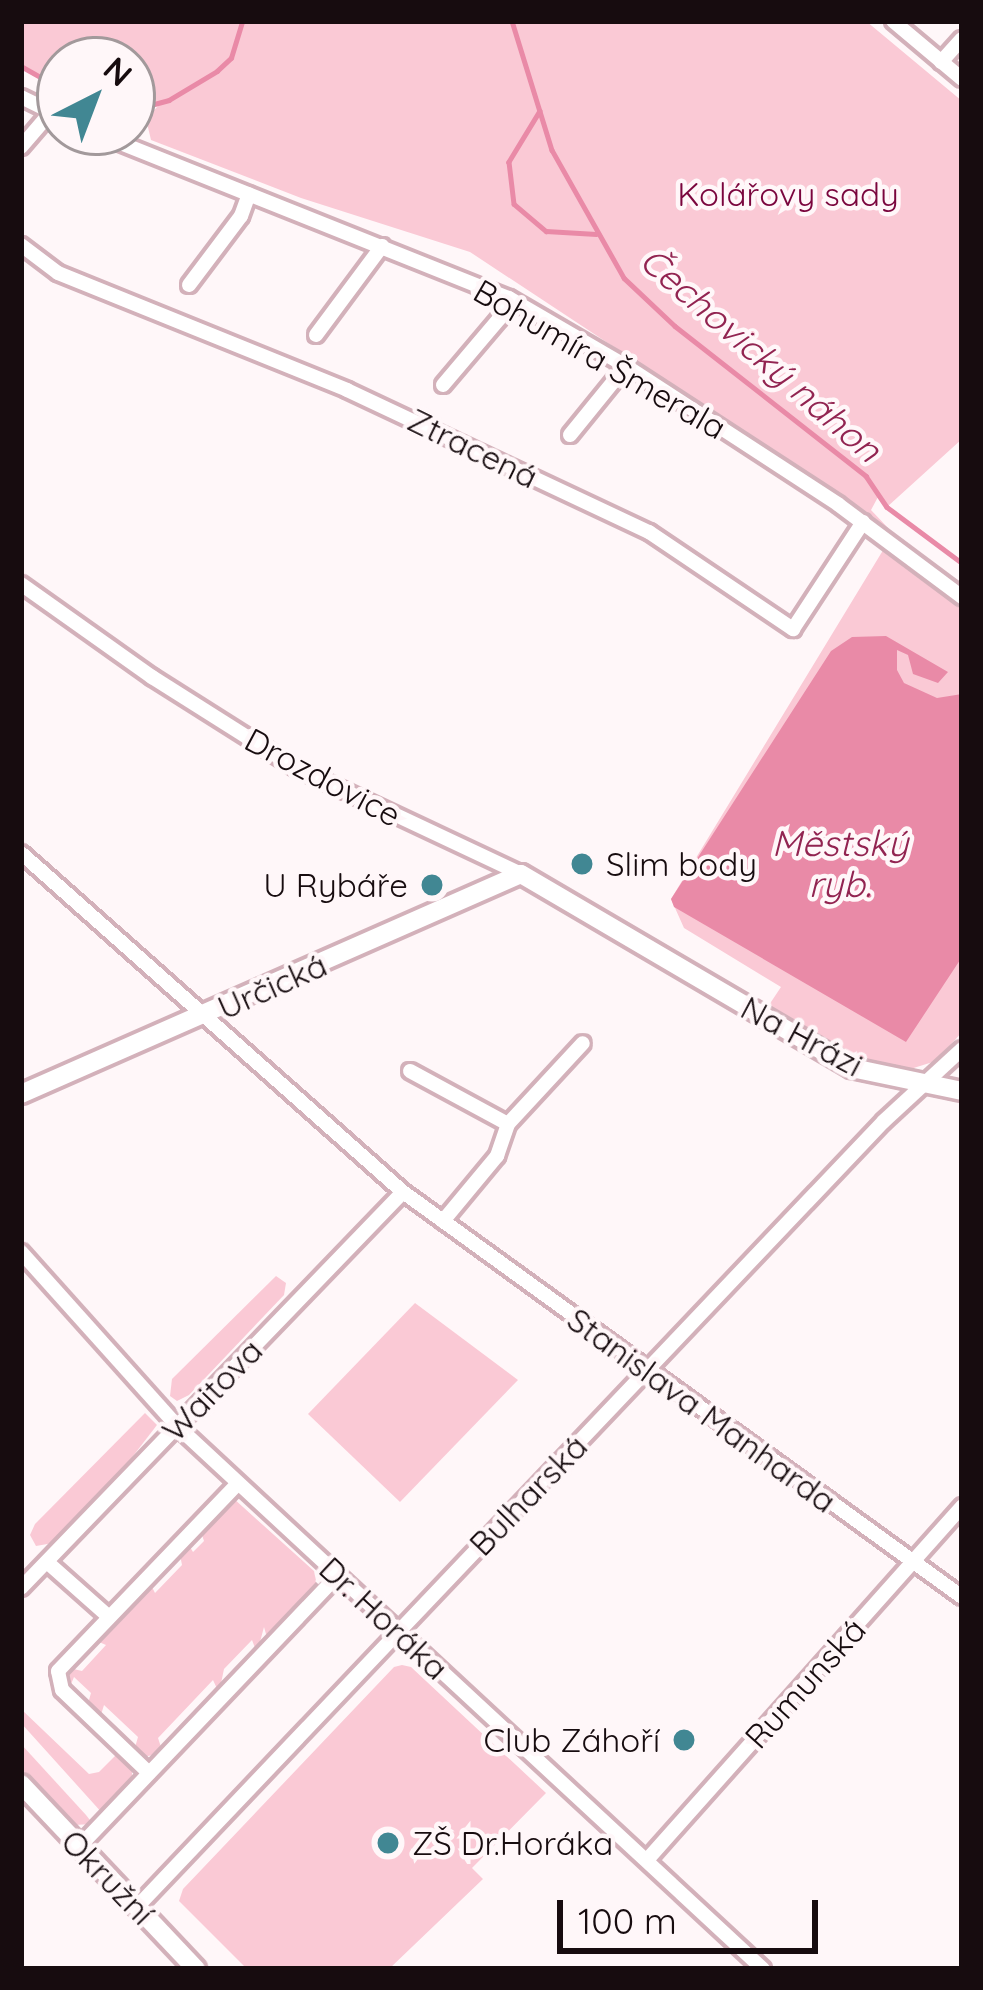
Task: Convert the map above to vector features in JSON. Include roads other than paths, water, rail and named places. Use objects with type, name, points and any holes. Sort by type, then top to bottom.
[{"type":"street","points":[[893,21],[962,79]]},
{"type":"street","points":[[941,62],[962,39]]},
{"type":"street","name":"Bohumíra Šmerala","points":[[153,156],[508,298],[626,366],[863,522],[962,597]]},
{"type":"street","points":[[189,285],[242,216],[249,194]]},
{"type":"street","name":"Ztracená","points":[[21,245],[58,273],[347,390],[649,532],[793,629],[863,522]]},
{"type":"street","points":[[316,335],[382,245]]},
{"type":"street","points":[[443,386],[499,319],[508,298]]},
{"type":"street","points":[[570,435],[626,366]]},
{"type":"street","name":"Drozdovice","points":[[21,584],[296,768],[521,874],[639,944]]},
{"type":"street","name":"Stanislava Manharda","points":[[21,853],[403,1192],[962,1597]]},
{"type":"street","name":"Určická","points":[[21,1094],[521,874]]},
{"type":"street","name":"Na Hrázi","points":[[639,944],[852,1068],[962,1091]]},
{"type":"street","points":[[443,1221],[496,1156],[508,1124],[584,1042]]},
{"type":"street","points":[[922,1086],[962,1049]]},
{"type":"street","points":[[410,1071],[508,1124]]},
{"type":"street","name":"Bulharská","points":[[137,1907],[922,1086]]},
{"type":"street","name":"Waitova","points":[[21,1588],[403,1192]]},
{"type":"street","name":"Dr. Horáka","points":[[21,1252],[177,1426],[763,1969]]},
{"type":"street","points":[[149,1773],[58,1684],[62,1664],[238,1483]]},
{"type":"street","name":"Rumunská","points":[[647,1860],[962,1506]]},
{"type":"street","points":[[47,1562],[108,1616]]},
{"type":"street","points":[[79,1847],[338,1575]]},
{"type":"street","name":"Okružní","points":[[21,1784],[196,1969]]},
{"type":"water","name":"Městský ryb.","points":[[886,636],[948,672],[938,683],[913,674],[908,655],[897,650],[897,670],[904,683],[937,698],[962,694],[962,957],[906,1042],[674,907],[671,899],[831,651],[852,637]]},
{"type":"waterway","name":"Čechovický náhon","points":[[156,104],[217,71],[231,58],[242,21]]},
{"type":"waterway","name":"Čechovický náhon","points":[[512,21],[552,150],[624,278],[675,326],[866,476],[887,507],[962,563]]},
{"type":"waterway","name":"Čechovický náhon","points":[[21,66],[36,74]]},
{"type":"waterway","points":[[540,111],[509,162],[514,204],[546,231],[596,234]]},
{"type":"place","name":"Slim body","points":[[582,864]]},
{"type":"place","name":"U Rybáře","points":[[432,885]]},
{"type":"place","name":"Club Záhoří","points":[[684,1740]]},
{"type":"place","name":"ZŠ Dr.Horáka","points":[[388,1843]]},
{"type":"park label","name":"Kolářovy sady","points":[[788,194]]}]
